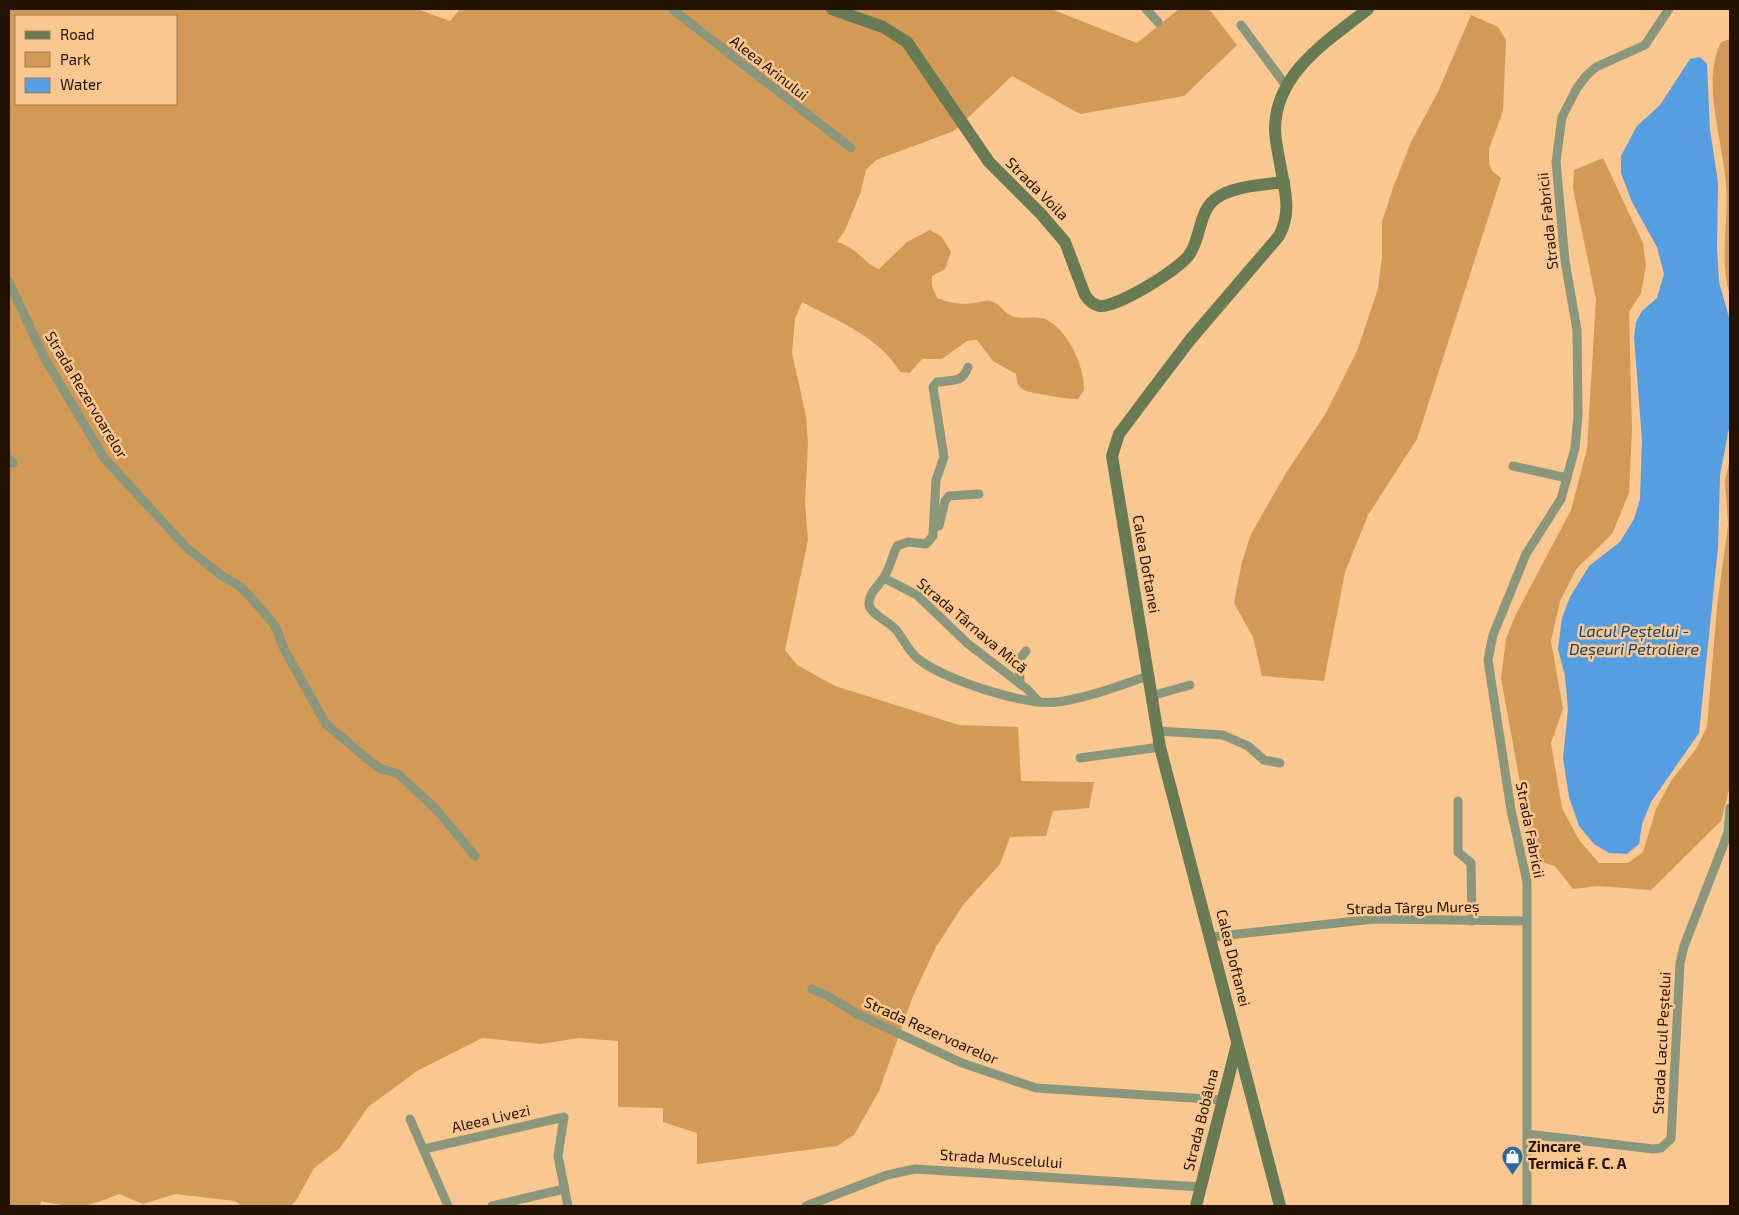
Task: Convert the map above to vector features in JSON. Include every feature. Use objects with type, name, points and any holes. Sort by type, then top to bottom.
[{"type":"main road","name":"Strada Voila","points":[[832,9],[847,11],[891,31],[911,47],[989,162],[1046,219],[1065,242],[1082,290],[1092,303],[1106,305],[1116,302],[1183,262],[1193,248],[1207,209],[1220,196],[1284,182]]},
{"type":"main road","name":"Calea Doftanei","points":[[1280,1206],[1160,747],[1112,456],[1115,442],[1190,340],[1279,236],[1287,215],[1276,127],[1279,107],[1287,87],[1312,52],[1368,9]]},
{"type":"main road","name":"Strada Bobâlna","points":[[1196,1206],[1237,1041]]},
{"type":"street","name":"Aleea Arinului","points":[[672,9],[851,148]]},
{"type":"street","points":[[1146,9],[1158,22]]},
{"type":"street","name":"Strada Fabricii","points":[[1527,1206],[1529,927],[1526,921],[1528,882],[1510,810],[1488,660],[1493,634],[1522,562],[1557,507],[1575,448],[1578,416],[1576,312],[1565,261],[1561,222],[1556,162],[1558,133],[1569,101],[1586,76],[1596,67],[1644,45],[1669,9]]},
{"type":"street","points":[[1241,25],[1287,87]]},
{"type":"street","name":"Strada Rezervoarelor","points":[[9,282],[44,357],[104,458],[186,547],[222,576],[241,587],[276,626],[285,651],[326,724],[371,762],[381,768],[397,773],[436,809],[475,856]]},
{"type":"street","points":[[933,536],[936,480],[944,457],[933,387],[937,382],[959,380],[966,374],[968,367]]},
{"type":"street","points":[[1513,466],[1567,478]]},
{"type":"street","points":[[979,494],[949,496],[945,500],[939,526],[926,544],[908,542],[897,546],[884,578],[870,597],[868,605],[870,611],[892,625],[917,658],[955,678],[1016,698],[1039,702],[1069,700],[1148,676]]},
{"type":"street","name":"Strada Târnava Mică","points":[[884,578],[917,595],[967,643],[1020,684],[1039,702]]},
{"type":"street","points":[[1020,684],[1019,660],[1026,650]]},
{"type":"street","points":[[1151,696],[1190,685]]},
{"type":"street","points":[[1157,731],[1223,735],[1248,746],[1264,760],[1280,763]]},
{"type":"street","points":[[1080,758],[1160,747]]},
{"type":"street","points":[[1458,801],[1458,852],[1471,863],[1472,920]]},
{"type":"street","name":"Strada Lacul Peștelui","points":[[1527,1134],[1653,1149],[1661,1148],[1671,1139],[1680,963],[1684,946],[1728,832],[1730,808]]},
{"type":"street","name":"Strada Târgu Mureș","points":[[1211,937],[1374,919],[1526,921]]},
{"type":"street","name":"Strada Rezervoarelor","points":[[812,989],[857,1014],[962,1063],[1036,1088],[1223,1100]]},
{"type":"street","name":"Aleea Livezi","points":[[424,1149],[564,1117],[558,1156],[564,1189]]},
{"type":"street","points":[[410,1119],[448,1206]]},
{"type":"street","name":"Strada Muscelului","points":[[806,1206],[887,1174],[915,1168],[1201,1187]]},
{"type":"street","points":[[492,1206],[564,1189],[568,1206]]},
{"type":"green space","points":[[9,9],[417,9],[450,21],[460,9],[1051,9],[1137,43],[1179,9],[1209,9],[1237,45],[1184,96],[1080,114],[1012,76],[954,131],[876,160],[866,170],[860,194],[845,230],[837,242],[855,251],[868,263],[879,269],[907,242],[930,230],[942,237],[951,252],[945,269],[932,276],[932,286],[937,298],[960,304],[990,301],[997,304],[1011,316],[1041,318],[1049,321],[1057,327],[1069,342],[1078,361],[1084,390],[1078,399],[1022,389],[1016,374],[993,361],[977,340],[967,341],[942,359],[922,359],[910,373],[900,372],[881,349],[869,339],[802,302],[795,319],[792,353],[806,416],[808,443],[805,503],[808,540],[785,650],[797,665],[835,686],[959,725],[1018,727],[1021,781],[1094,782],[1089,808],[1053,811],[1046,836],[1010,837],[1000,864],[963,905],[936,947],[913,996],[879,1091],[854,1135],[837,1146],[697,1164],[697,1133],[663,1122],[663,1108],[618,1107],[618,1041],[579,1038],[541,1044],[482,1038],[417,1071],[368,1107],[340,1148],[314,1168],[297,1199],[291,1206],[241,1206],[235,1201],[175,1194],[143,1204],[119,1194],[81,1206],[41,1201],[40,1206],[9,1206]]},
{"type":"green space","points":[[1471,15],[1498,27],[1506,40],[1503,111],[1489,149],[1489,163],[1492,171],[1501,178],[1417,439],[1368,515],[1345,572],[1324,681],[1262,676],[1253,637],[1234,603],[1242,562],[1251,534],[1286,473],[1326,413],[1357,351],[1378,289],[1382,256],[1382,222],[1393,188],[1411,142],[1438,92]]},
{"type":"green space","points":[[1730,39],[1730,296],[1725,268],[1726,185],[1715,112],[1713,75],[1715,58],[1721,42]]},
{"type":"green space","points":[[1603,158],[1643,243],[1646,266],[1641,293],[1629,312],[1632,430],[1629,493],[1612,534],[1577,568],[1560,601],[1551,641],[1563,709],[1551,743],[1562,808],[1579,840],[1599,863],[1628,863],[1643,852],[1656,809],[1671,781],[1696,749],[1707,727],[1717,607],[1728,525],[1725,481],[1730,458],[1730,786],[1721,821],[1651,890],[1598,886],[1573,889],[1555,866],[1534,860],[1501,678],[1506,639],[1515,616],[1571,510],[1587,449],[1596,299],[1573,188],[1574,170]]},
{"type":"water","name":"Lacul Peștelui - Deșeuri Petroliere","points":[[1700,57],[1707,64],[1710,130],[1718,182],[1717,248],[1719,282],[1730,321],[1730,423],[1720,475],[1718,547],[1699,733],[1651,802],[1642,824],[1639,844],[1627,854],[1609,853],[1594,844],[1579,826],[1569,797],[1563,758],[1568,710],[1565,676],[1558,649],[1562,618],[1570,597],[1589,566],[1620,542],[1634,519],[1640,499],[1642,440],[1634,337],[1636,322],[1642,311],[1657,298],[1664,274],[1657,247],[1632,202],[1621,173],[1621,156],[1637,126],[1660,105],[1690,59]]},
{"type":"place","name":"Zincare Termică F. C. A","points":[[1512,1175]]}]
